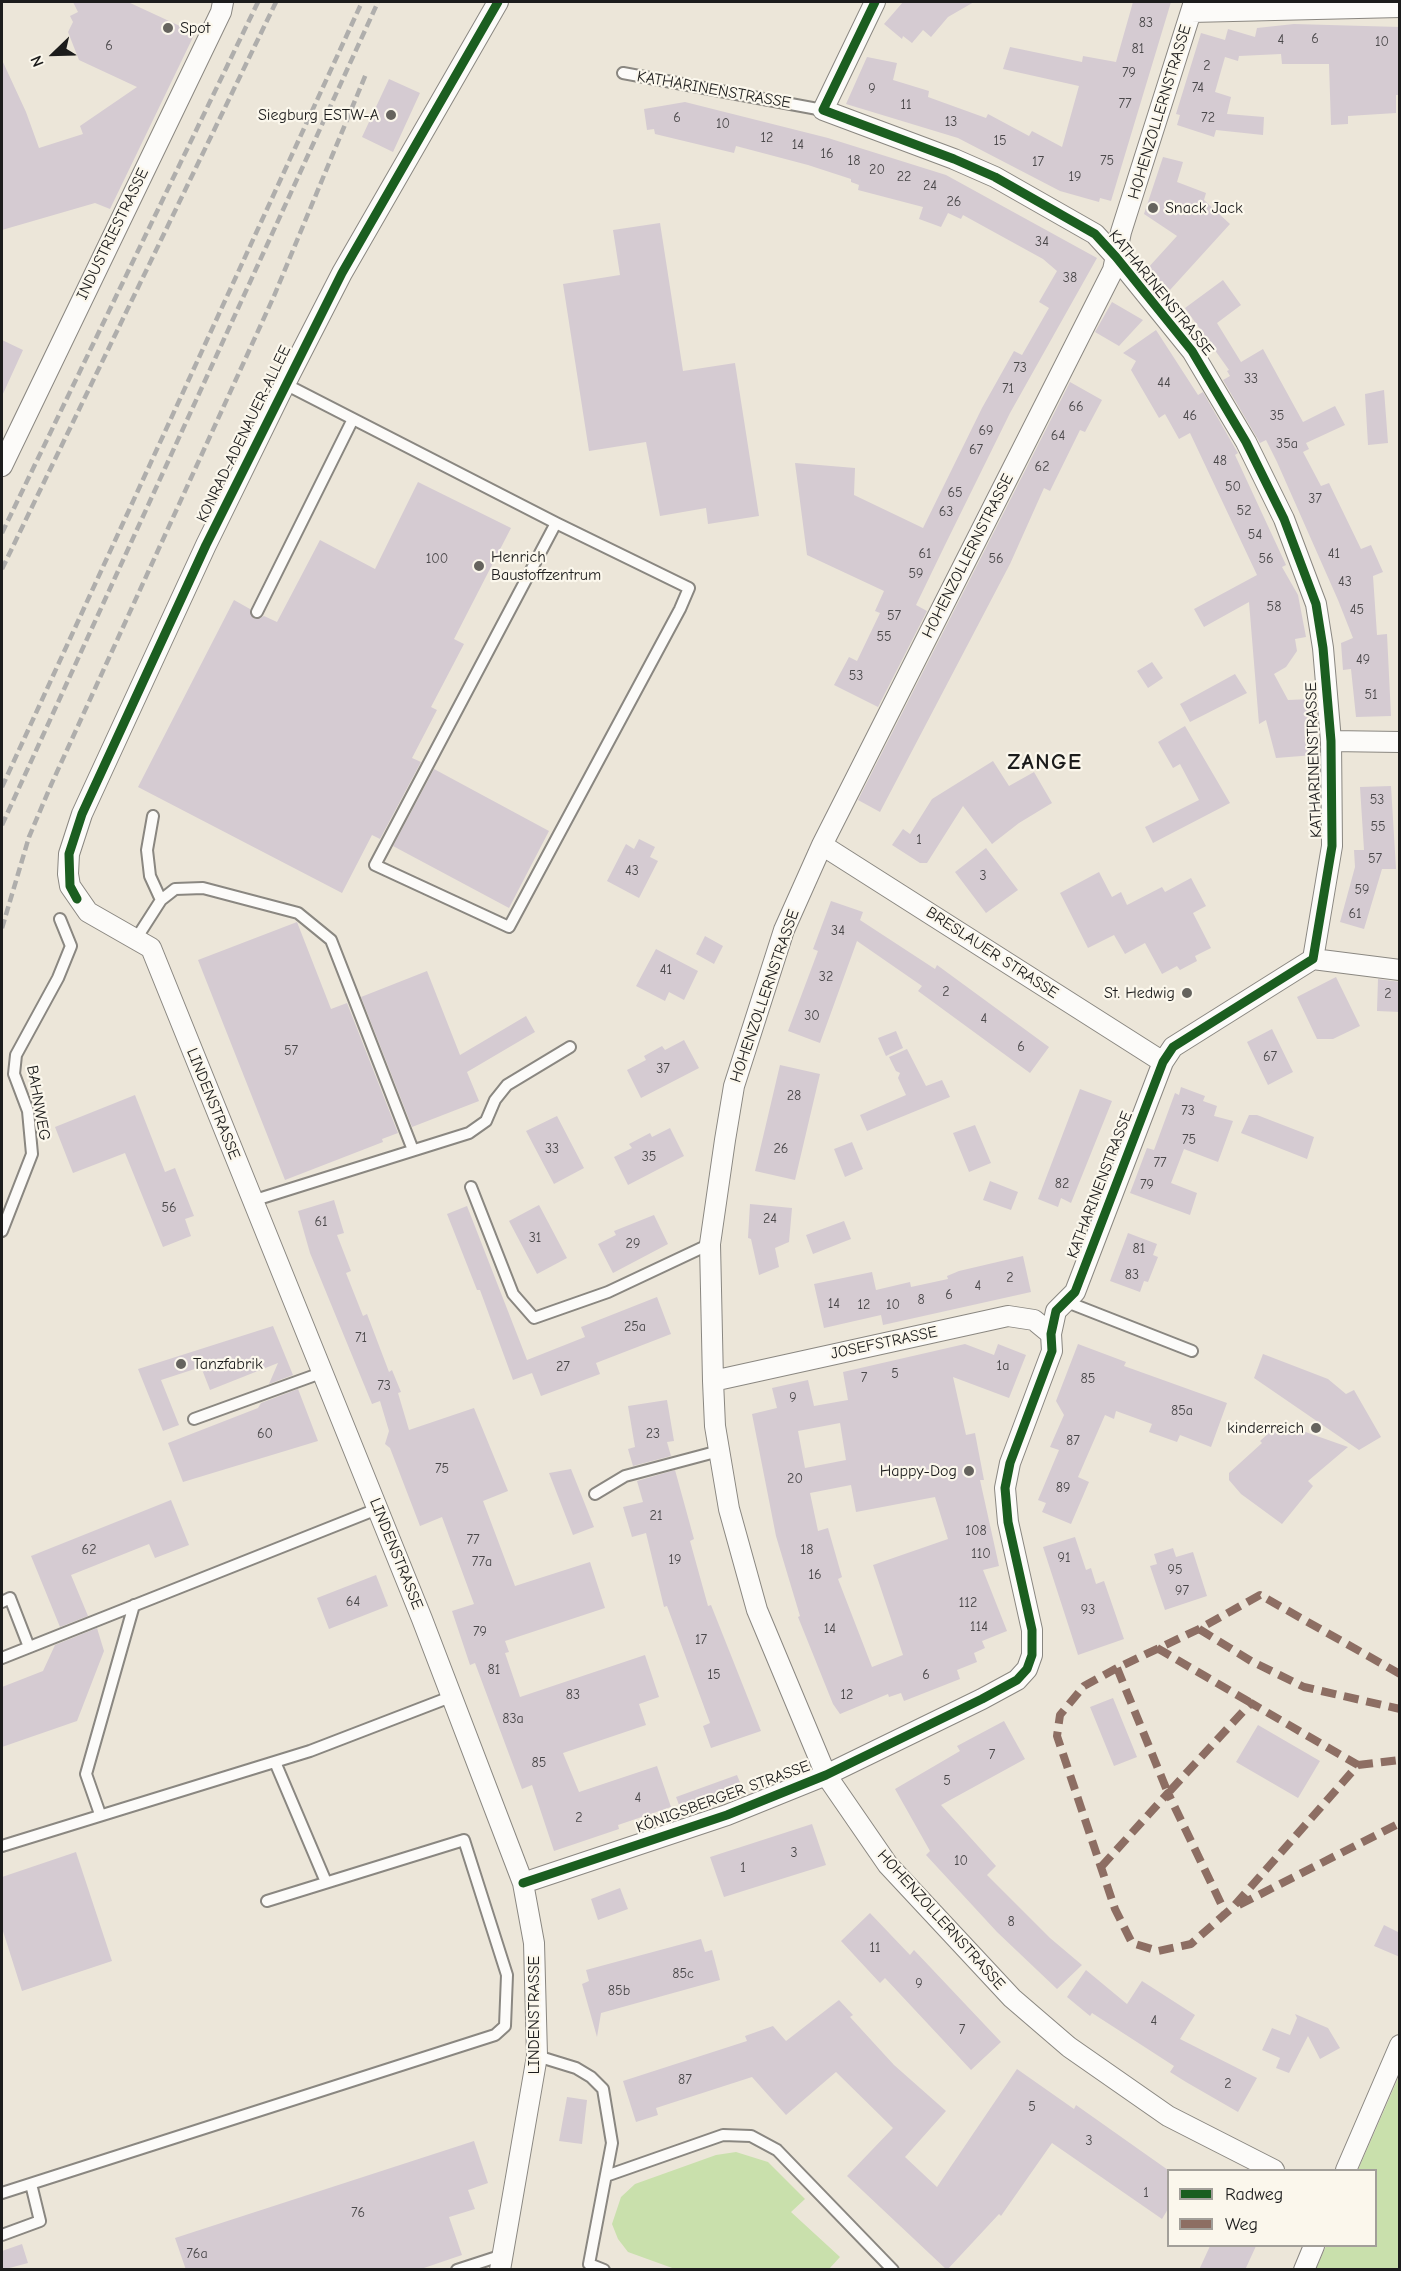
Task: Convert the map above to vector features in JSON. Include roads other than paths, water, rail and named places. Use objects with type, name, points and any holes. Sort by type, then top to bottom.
[{"type":"street","name":"INDUSTRIESTRASSE","points":[[2,466],[221,12],[223,2]]},
{"type":"street","name":"KONRAD-ADENAUER-ALLEE","points":[[77,898],[70,886],[69,854],[82,814],[206,545],[342,273],[498,2]]},
{"type":"street","points":[[823,110],[875,2]]},
{"type":"street","points":[[1192,7],[1400,7]]},
{"type":"street","name":"HOHENZOLLERNSTRASSE","points":[[1192,7],[1121,232],[1113,270],[822,845],[784,930],[734,1086],[710,1244],[713,1381],[715,1426],[729,1509],[757,1610],[826,1775],[888,1865],[988,1973],[1040,2023],[1069,2047],[1168,2116],[1272,2169]]},
{"type":"street","name":"KATHARINENSTRASSE","points":[[823,110],[921,146],[995,177],[1095,234],[1192,351],[1246,442],[1284,519],[1316,604],[1323,648],[1331,741],[1332,846],[1313,959],[1173,1047],[1163,1062],[1075,1292],[1056,1311],[1051,1334],[1052,1351],[1010,1463],[1005,1488],[1008,1522],[1033,1640]]},
{"type":"street","points":[[1331,741],[1400,742]]},
{"type":"street","name":"BRESLAUER STRASSE","points":[[822,845],[1163,1062]]},
{"type":"street","name":"LINDENSTRASSE","points":[[77,898],[88,912],[151,948],[453,1696],[523,1883],[534,1943],[537,2056],[502,2263]]},
{"type":"street","points":[[1313,959],[1400,970]]},
{"type":"street","name":"JOSEFSTRASSE","points":[[713,1381],[1008,1316],[1034,1320],[1051,1334]]},
{"type":"street","name":"KÖNIGSBERGER STRASSE","points":[[523,1883],[727,1815],[826,1775],[1017,1680],[1027,1669],[1033,1640]]},
{"type":"street","points":[[1346,2169],[1400,2045]]},
{"type":"street","points":[[1304,2270],[1314,2247]]},
{"type":"lane","name":"KATHARINENSTRASSE","points":[[623,73],[823,110]]},
{"type":"lane","points":[[285,384],[556,523],[689,588],[680,609],[509,927],[375,865],[556,523]]},
{"type":"lane","points":[[257,612],[353,419]]},
{"type":"lane","points":[[153,816],[147,850],[150,876],[161,900]]},
{"type":"lane","points":[[136,939],[161,900],[175,889],[203,888],[298,913],[330,940],[413,1150]]},
{"type":"lane","name":"BAHNWEG","points":[[2,1231],[32,1154],[28,1111],[14,1074],[16,1055],[58,978],[71,946],[60,919]]},
{"type":"lane","points":[[252,1201],[469,1133],[486,1121],[495,1100],[507,1085],[570,1047]]},
{"type":"lane","points":[[471,1187],[513,1294],[534,1318],[608,1292],[710,1244]]},
{"type":"lane","points":[[1067,1302],[1192,1351]]},
{"type":"lane","points":[[194,1419],[321,1373]]},
{"type":"lane","points":[[595,1494],[609,1484],[634,1473],[719,1451]]},
{"type":"lane","points":[[2,1658],[377,1509]]},
{"type":"lane","points":[[2,1602],[10,1598],[29,1647]]},
{"type":"lane","points":[[100,1814],[86,1774],[134,1605]]},
{"type":"lane","points":[[2,1846],[275,1762],[453,1696]]},
{"type":"lane","points":[[275,1762],[326,1882]]},
{"type":"lane","points":[[2,2193],[495,2035],[505,2026],[507,1975],[464,1840],[267,1901]]},
{"type":"lane","points":[[537,2056],[576,2068],[591,2077],[603,2089],[612,2143],[589,2264],[604,2270]]},
{"type":"lane","points":[[606,2176],[723,2135],[751,2136],[777,2150],[893,2270]]},
{"type":"lane","points":[[2,2235],[40,2221],[31,2184]]},
{"type":"lane","points":[[457,2270],[502,2263]]},
{"type":"railway","points":[[2,533],[258,2]]},
{"type":"railway","points":[[2,569],[276,2]]},
{"type":"railway","points":[[2,787],[362,2]]},
{"type":"railway","points":[[2,825],[378,2]]},
{"type":"railway","points":[[2,928],[29,837],[51,785],[274,296],[366,74]]},
{"type":"place","name":"Spot","points":[[168,28]]},
{"type":"place","name":"Siegburg ESTW-A","points":[[391,115]]},
{"type":"place","name":"Snack Jack","points":[[1153,208]]},
{"type":"place","name":"Henrich Baustoffzentrum","points":[[479,566]]},
{"type":"place","name":"St. Hedwig","points":[[1187,993]]},
{"type":"place","name":"Tanzfabrik","points":[[181,1364]]},
{"type":"place","name":"kinderreich","points":[[1316,1428]]},
{"type":"place","name":"Happy-Dog","points":[[969,1471]]},
{"type":"district","name":"ZANGE","points":[[1045,763]]}]
